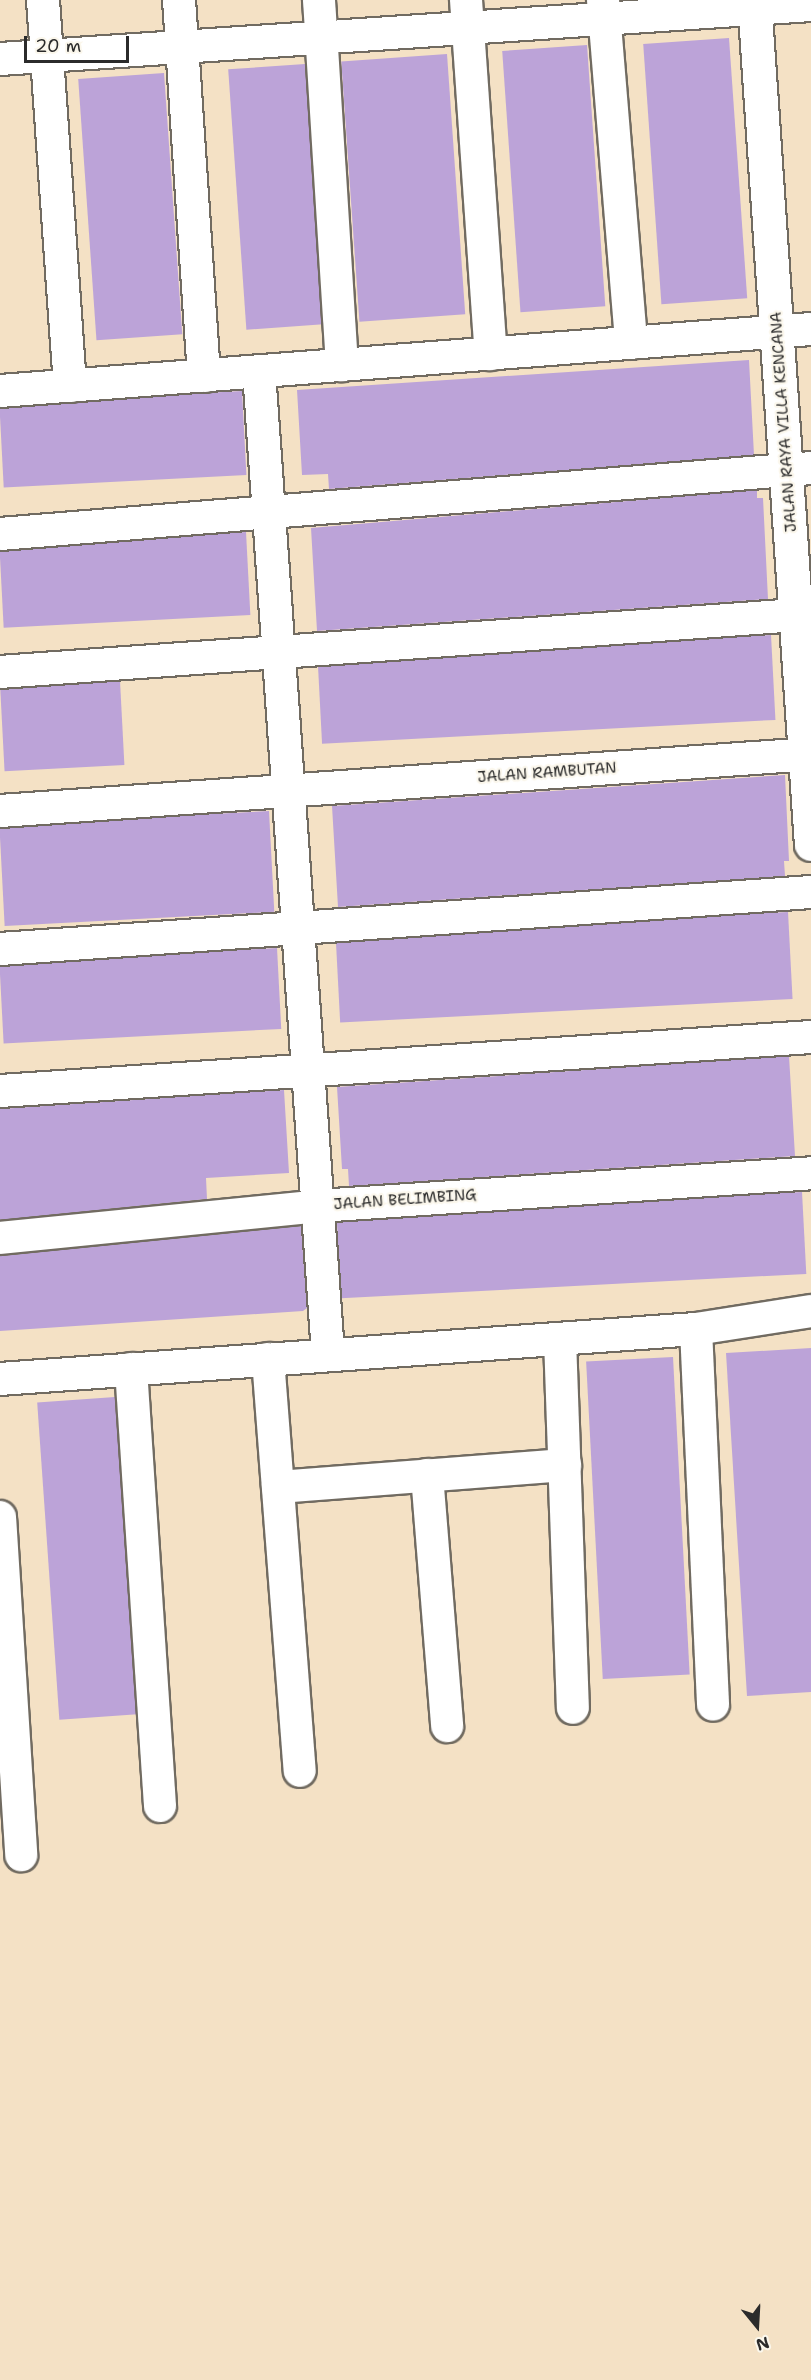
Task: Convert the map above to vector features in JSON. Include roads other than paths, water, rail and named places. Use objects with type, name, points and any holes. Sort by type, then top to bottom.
[{"type":"street","points":[[43,0],[70,386]]},
{"type":"street","points":[[180,0],[204,376]]},
{"type":"street","points":[[319,0],[342,365]]},
{"type":"street","name":"JALAN RAYA VILLA KENCANA","points":[[754,5],[779,332],[800,469],[811,843]]},
{"type":"street","points":[[0,58],[321,38],[467,14],[811,5]]},
{"type":"street","points":[[604,10],[631,343]]},
{"type":"street","points":[[467,14],[491,354]]},
{"type":"street","points":[[0,392],[811,329]]},
{"type":"street","points":[[259,372],[328,1355]]},
{"type":"street","points":[[0,534],[270,515],[800,469]]},
{"type":"street","points":[[0,672],[804,615]]},
{"type":"street","name":"JALAN RAMBUTAN","points":[[0,811],[808,754]]},
{"type":"street","points":[[0,949],[811,892]]},
{"type":"street","points":[[0,1091],[811,1037]]},
{"type":"street","name":"JALAN BELIMBING","points":[[0,1238],[318,1206],[811,1173]]},
{"type":"street","points":[[0,1379],[696,1329],[811,1311]]},
{"type":"street","points":[[696,1329],[713,1705]]},
{"type":"street","points":[[560,1339],[573,1708]]},
{"type":"street","points":[[268,1359],[300,1771]]},
{"type":"street","points":[[131,1369],[160,1806]]},
{"type":"street","points":[[278,1487],[565,1465]]},
{"type":"street","points":[[428,1475],[447,1726]]},
{"type":"street","points":[[0,1516],[21,1855]]}]
